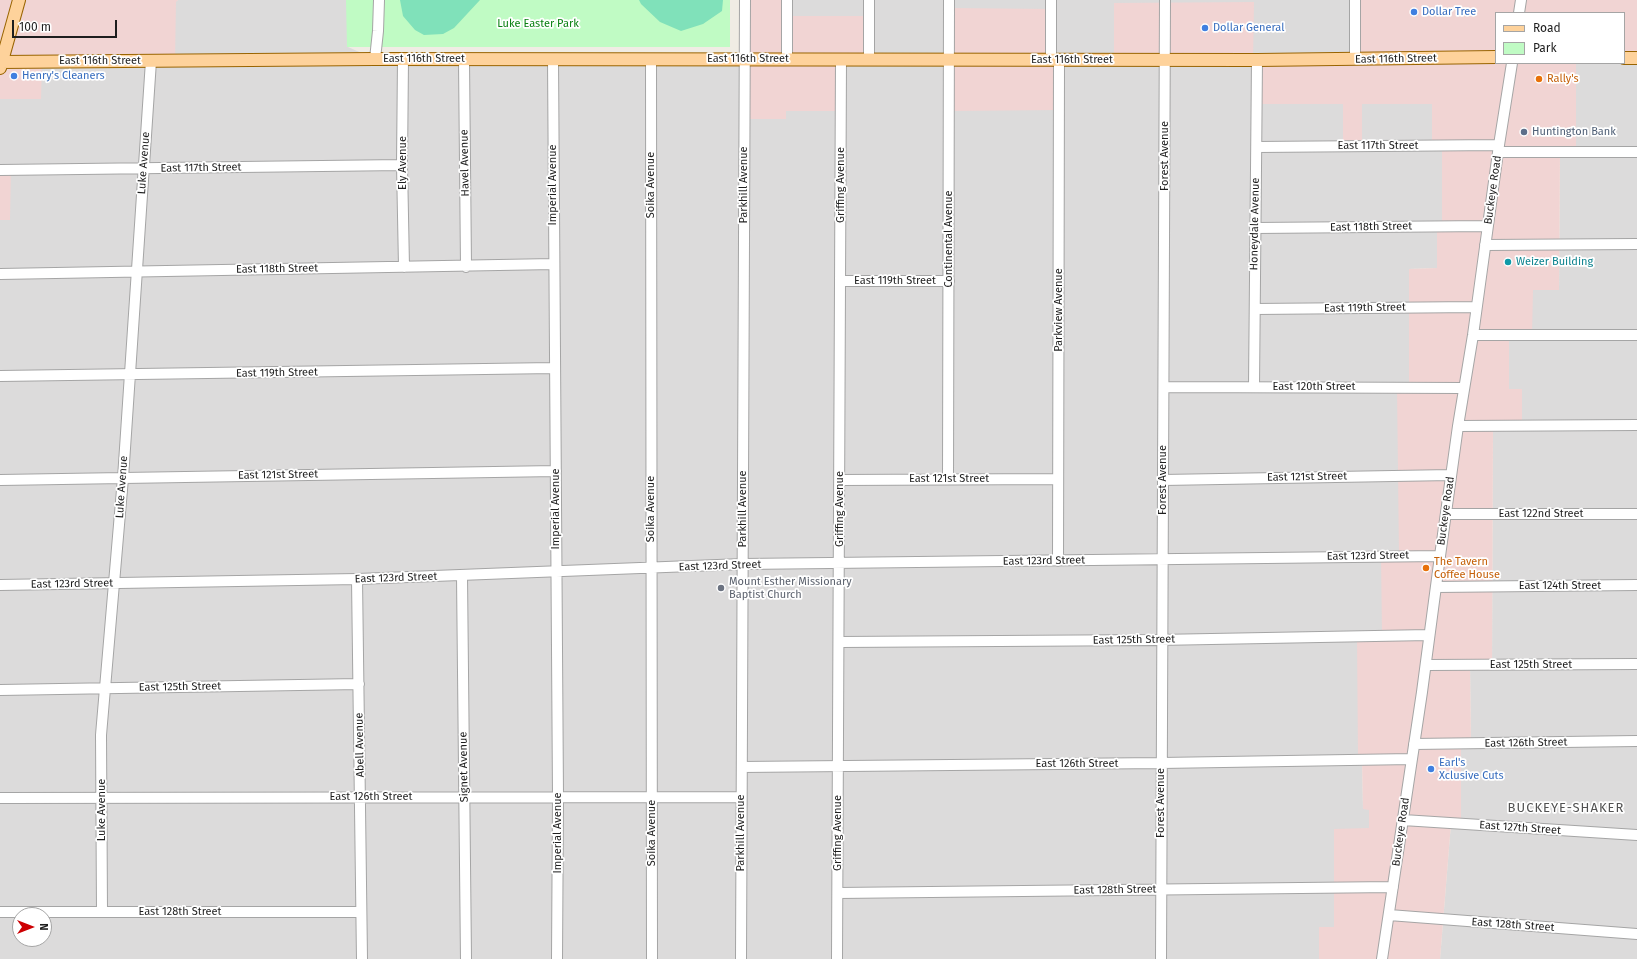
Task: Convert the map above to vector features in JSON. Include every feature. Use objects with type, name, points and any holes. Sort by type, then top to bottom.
[{"type":"main road","points":[[1,64],[19,0]]},
{"type":"main road","name":"East 116th Street","points":[[1,64],[375,59],[1257,60],[1495,57]]},
{"type":"main road","points":[[1625,58],[1637,58]]},
{"type":"street","points":[[375,59],[379,0]]},
{"type":"street","name":"Parkhill Avenue","points":[[741,959],[745,0]]},
{"type":"street","points":[[787,0],[787,59]]},
{"type":"street","points":[[869,0],[869,59]]},
{"type":"street","name":"Continental Avenue","points":[[948,479],[949,0]]},
{"type":"street","name":"Parkview Avenue","points":[[1051,0],[1055,60],[1058,561]]},
{"type":"street","name":"Forest Avenue","points":[[1161,959],[1165,0]]},
{"type":"street","points":[[1355,0],[1355,59]]},
{"type":"street","points":[[1519,12],[1521,0]]},
{"type":"street","name":"Ely Avenue","points":[[403,59],[402,165],[404,267]]},
{"type":"street","name":"Imperial Avenue","points":[[553,59],[558,796],[557,959]]},
{"type":"street","name":"Griffing Avenue","points":[[837,959],[840,642],[841,59]]},
{"type":"street","name":"Havel Avenue","points":[[464,60],[466,267]]},
{"type":"street","name":"Soika Avenue","points":[[651,60],[652,959]]},
{"type":"street","name":"Honeydale Avenue","points":[[1254,387],[1254,228],[1257,147],[1257,60]]},
{"type":"street","name":"Luke Avenue","points":[[102,912],[101,735],[123,478],[151,61]]},
{"type":"street","name":"Buckeye Road","points":[[1382,959],[1426,665],[1451,475],[1473,335],[1512,64]]},
{"type":"street","name":"East 117th Street","points":[[1257,147],[1637,152]]},
{"type":"street","name":"East 117th Street","points":[[0,170],[402,165]]},
{"type":"street","name":"East 118th Street","points":[[1254,228],[1488,226]]},
{"type":"street","points":[[1485,245],[1637,244]]},
{"type":"street","name":"East 118th Street","points":[[0,274],[466,267],[554,264]]},
{"type":"street","name":"East 119th Street","points":[[840,282],[949,282]]},
{"type":"street","name":"East 119th Street","points":[[1254,309],[1476,307]]},
{"type":"street","points":[[1473,335],[1637,335]]},
{"type":"street","name":"East 119th Street","points":[[0,376],[554,368]]},
{"type":"street","name":"East 120th Street","points":[[1164,387],[1464,388]]},
{"type":"street","points":[[1458,426],[1637,425]]},
{"type":"street","name":"East 121st Street","points":[[0,480],[556,471]]},
{"type":"street","name":"East 121st Street","points":[[1163,480],[1451,475]]},
{"type":"street","name":"East 121st Street","points":[[840,480],[1058,479]]},
{"type":"street","name":"East 122nd Street","points":[[1446,514],[1637,514]]},
{"type":"street","name":"East 123rd Street","points":[[0,585],[357,579],[742,564],[840,562],[1440,556]]},
{"type":"street","name":"Signet Avenue","points":[[462,576],[466,959]]},
{"type":"street","name":"Abell Avenue","points":[[357,579],[362,959]]},
{"type":"street","name":"East 124th Street","points":[[1436,587],[1637,585]]},
{"type":"street","name":"East 125th Street","points":[[840,642],[1163,640],[1429,634]]},
{"type":"street","name":"East 125th Street","points":[[1426,665],[1637,664]]},
{"type":"street","name":"East 125th Street","points":[[0,690],[359,684]]},
{"type":"street","name":"East 126th Street","points":[[1414,744],[1637,741]]},
{"type":"street","name":"East 126th Street","points":[[742,767],[1412,759]]},
{"type":"street","name":"East 126th Street","points":[[0,798],[464,796],[652,798],[741,797]]},
{"type":"street","name":"East 127th Street","points":[[1403,820],[1637,836]]},
{"type":"street","name":"East 128th Street","points":[[838,893],[1393,887]]},
{"type":"street","name":"East 128th Street","points":[[0,912],[361,912]]},
{"type":"street","name":"East 128th Street","points":[[1389,915],[1637,934]]},
{"type":"shaded area","points":[[0,0],[178,0],[176,2],[175,61],[42,62],[41,99],[0,99]]},
{"type":"shaded area","points":[[178,0],[347,0],[348,47],[375,59],[745,59],[786,119],[786,111],[841,111],[787,16],[787,0],[1355,0],[1355,59],[1257,104],[1343,104],[1362,146],[1362,104],[1432,104],[1432,146],[1442,146],[1442,226],[1437,227],[1437,268],[1409,269],[1409,387],[1399,556],[1382,635],[1362,760],[1363,809],[1369,809],[1369,829],[1334,830],[1334,927],[1319,927],[1319,959],[0,959],[0,220],[10,219],[0,167],[0,99],[41,99],[41,67]]},
{"type":"shaded area","points":[[745,0],[787,0],[787,16],[869,16],[869,59],[842,59],[841,111],[786,111],[786,119],[745,119]]},
{"type":"shaded area","points":[[1355,0],[1637,0],[1637,58],[1625,58],[1625,12],[1495,12],[1495,64],[1576,64],[1576,152],[1560,152],[1559,290],[1533,290],[1532,335],[1509,335],[1509,389],[1522,389],[1522,426],[1493,426],[1492,665],[1470,665],[1471,743],[1461,744],[1461,824],[1451,823],[1440,959],[1319,959],[1319,927],[1334,927],[1334,829],[1369,828],[1369,810],[1363,809],[1362,760],[1358,760],[1357,636],[1382,635],[1381,556],[1399,556],[1397,387],[1409,387],[1409,269],[1437,268],[1437,226],[1442,226],[1442,146],[1432,146],[1432,104],[1362,104],[1362,146],[1343,147],[1343,104],[1257,104],[1257,60],[1355,59]]},
{"type":"shaded area","points":[[1254,2],[1253,60],[1114,60],[1114,3]]},
{"type":"shaded area","points":[[949,8],[1051,9],[1051,60],[1059,60],[1059,110],[949,111]]},
{"type":"shaded area","points":[[1637,58],[1637,959],[1440,959],[1451,823],[1461,823],[1461,744],[1471,743],[1470,665],[1492,665],[1493,426],[1509,389],[1509,335],[1532,335],[1532,290],[1559,289],[1560,152],[1576,152],[1576,64],[1625,64],[1625,63]]},
{"type":"shaded area","points":[[0,167],[11,167],[10,220],[0,220]]},
{"type":"green space","name":"Luke Easter Park","points":[[346,0],[730,0],[730,47],[347,47]]},
{"type":"green space","points":[[400,0],[480,0],[454,28],[443,34],[424,35],[415,30],[403,16]]},
{"type":"green space","points":[[639,0],[723,0],[722,11],[703,24],[681,31],[660,22],[641,4]]},
{"type":"place","name":"Dollar Tree","points":[[1414,12]]},
{"type":"place","name":"Dollar General","points":[[1205,28]]},
{"type":"place","name":"Henry's Cleaners","points":[[14,76]]},
{"type":"place","name":"Rally's","points":[[1539,79]]},
{"type":"place","name":"Huntington Bank","points":[[1524,132]]},
{"type":"place","name":"Weizer Building","points":[[1508,262]]},
{"type":"place","name":"The Tavern Coffee House","points":[[1426,568]]},
{"type":"place","name":"Mount Esther Missionary Baptist Church","points":[[721,588]]},
{"type":"place","name":"Earl's Xclusive Cuts","points":[[1431,769]]},
{"type":"district","name":"BUCKEYE-SHAKER","points":[[1566,808]]}]
